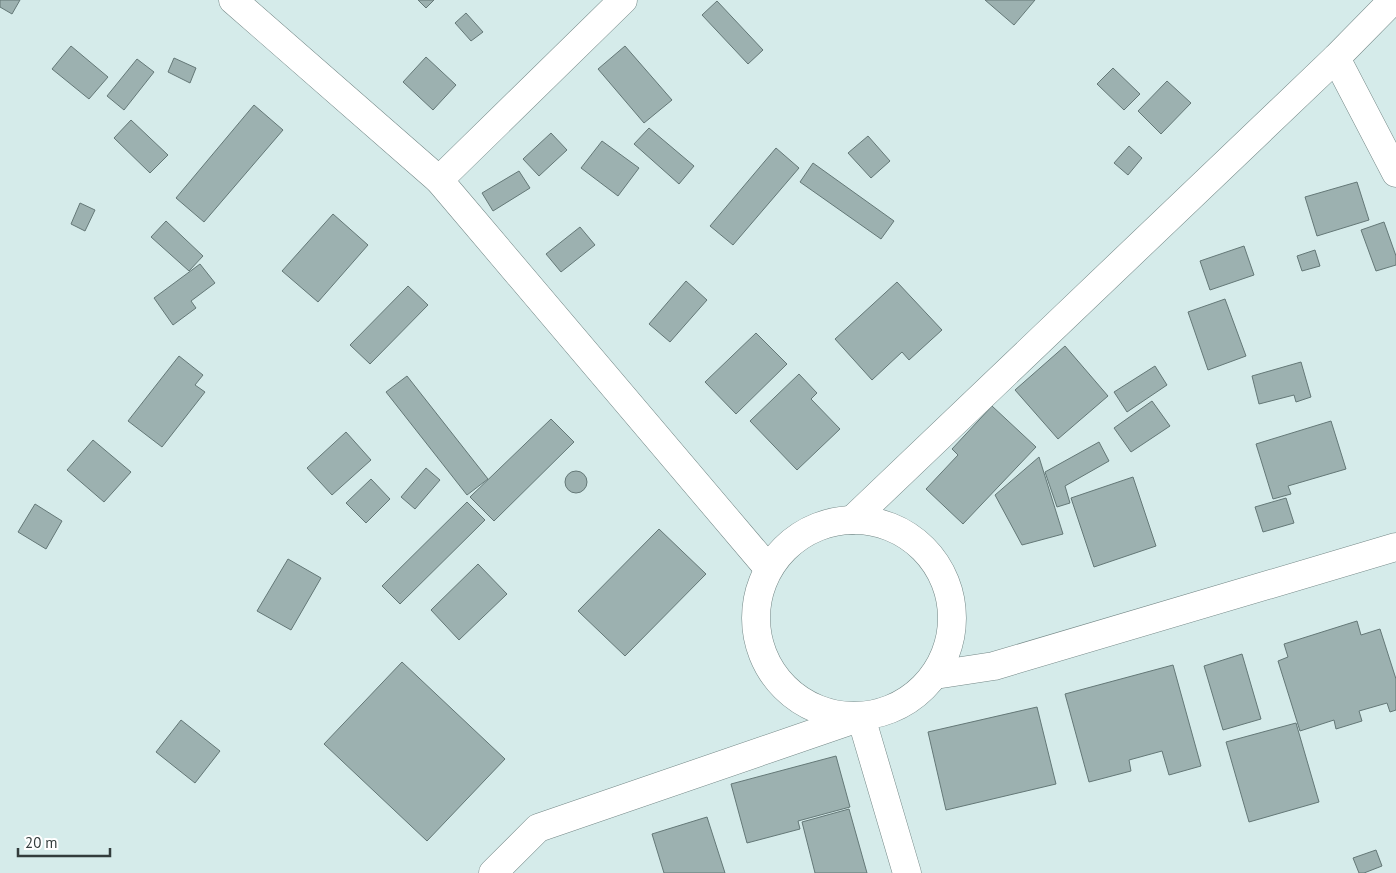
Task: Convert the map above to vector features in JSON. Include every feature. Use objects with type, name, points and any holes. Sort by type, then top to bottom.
[{"type":"street","points":[[233,0],[439,180],[768,568]]},
{"type":"street","points":[[439,180],[623,0]]},
{"type":"street","points":[[852,520],[1336,58],[1394,0]]},
{"type":"street","points":[[1336,58],[1396,173]]},
{"type":"street","points":[[492,873],[538,828],[902,704],[936,675],[949,647],[953,616],[948,586],[934,558],[911,537],[882,524],[852,520],[819,526],[790,542],[768,568],[757,597],[755,627],[762,656],[778,682],[802,702],[830,714],[861,717]]},
{"type":"street","points":[[936,675],[994,666],[1396,547]]},
{"type":"street","points":[[861,717],[907,873]]},
{"type":"building","points":[[0,0],[20,0],[12,14],[0,7]]},
{"type":"building","points":[[418,0],[434,0],[426,8]]},
{"type":"building","points":[[985,0],[1035,0],[1014,25]]},
{"type":"building","points":[[717,1],[763,50],[748,64],[702,15]]},
{"type":"building","points":[[466,13],[483,32],[471,41],[455,23]]},
{"type":"building","points":[[71,46],[108,77],[89,99],[52,69]]},
{"type":"building","points":[[625,46],[672,100],[644,123],[598,69]]},
{"type":"building","points":[[426,57],[456,85],[433,110],[403,82]]},
{"type":"building","points":[[174,58],[196,68],[190,83],[168,72]]},
{"type":"building","points":[[137,59],[154,72],[124,110],[107,96]]},
{"type":"building","points":[[1113,68],[1140,94],[1124,110],[1097,84]]},
{"type":"building","points":[[1167,81],[1191,103],[1161,134],[1138,111]]},
{"type":"building","points":[[254,105],[283,130],[204,222],[176,198]]},
{"type":"building","points":[[131,120],[168,155],[150,173],[114,138]]},
{"type":"building","points":[[649,128],[694,166],[679,184],[634,144]]},
{"type":"building","points":[[551,133],[567,150],[539,176],[523,159]]},
{"type":"building","points":[[868,136],[890,161],[871,178],[848,153]]},
{"type":"building","points":[[602,141],[639,168],[618,196],[581,168]]},
{"type":"building","points":[[1129,146],[1142,158],[1128,175],[1114,163]]},
{"type":"building","points":[[776,148],[799,168],[733,245],[710,226]]},
{"type":"building","points":[[813,163],[894,221],[881,239],[800,182]]},
{"type":"building","points":[[519,171],[530,188],[493,211],[482,193]]},
{"type":"building","points":[[1357,182],[1369,220],[1317,236],[1305,197]]},
{"type":"building","points":[[80,203],[95,210],[85,231],[71,224]]},
{"type":"building","points":[[333,214],[368,245],[318,302],[282,271]]},
{"type":"building","points":[[166,221],[203,256],[189,271],[151,237]]},
{"type":"building","points":[[1384,222],[1396,256],[1396,265],[1376,271],[1361,230]]},
{"type":"building","points":[[580,227],[595,245],[561,272],[546,254]]},
{"type":"building","points":[[1244,246],[1254,275],[1210,290],[1200,261]]},
{"type":"building","points":[[1315,250],[1320,266],[1302,271],[1297,256]]},
{"type":"building","points":[[200,264],[215,283],[191,301],[196,308],[173,325],[154,298]]},
{"type":"building","points":[[686,281],[707,300],[670,342],[649,324]]},
{"type":"building","points":[[897,282],[942,330],[909,360],[902,352],[872,380],[835,339]]},
{"type":"building","points":[[408,286],[428,305],[370,364],[350,345]]},
{"type":"building","points":[[1225,299],[1246,356],[1208,370],[1188,312]]},
{"type":"building","points":[[756,333],[787,364],[736,414],[705,382]]},
{"type":"building","points":[[1065,346],[1108,396],[1058,439],[1015,390]]},
{"type":"building","points":[[179,356],[203,375],[195,385],[205,392],[162,447],[128,421]]},
{"type":"building","points":[[1301,362],[1311,397],[1296,402],[1294,395],[1259,404],[1252,376]]},
{"type":"building","points":[[1155,366],[1167,385],[1127,412],[1114,392]]},
{"type":"building","points":[[799,374],[817,393],[811,399],[840,429],[797,470],[750,421]]},
{"type":"building","points":[[407,376],[488,479],[467,495],[386,392]]},
{"type":"building","points":[[1152,401],[1170,426],[1131,452],[1114,428]]},
{"type":"building","points":[[992,406],[1036,447],[963,524],[926,489],[958,455],[952,449]]},
{"type":"building","points":[[551,419],[574,442],[494,521],[470,497]]},
{"type":"building","points":[[1331,421],[1346,469],[1288,486],[1291,494],[1273,499],[1256,444]]},
{"type":"building","points":[[346,432],[371,460],[332,495],[307,468]]},
{"type":"building","points":[[93,440],[131,472],[104,502],[67,470]]},
{"type":"building","points":[[1099,442],[1109,461],[1065,486],[1070,503],[1057,507],[1045,472]]},
{"type":"building","points":[[1039,457],[1063,534],[1022,545],[995,495]]},
{"type":"building","points":[[426,468],[440,480],[415,509],[401,497]]},
{"type":"building","points":[[576,471],[584,474],[587,482],[584,490],[576,493],[568,490],[565,482],[568,474]]},
{"type":"building","points":[[1133,477],[1156,546],[1094,567],[1071,498]]},
{"type":"building","points":[[371,479],[390,499],[366,523],[346,503]]},
{"type":"building","points":[[1286,498],[1294,523],[1263,532],[1255,507]]},
{"type":"building","points":[[467,502],[485,520],[400,604],[382,586]]},
{"type":"building","points":[[35,504],[62,521],[46,549],[18,532]]},
{"type":"building","points":[[659,529],[706,574],[625,656],[578,611]]},
{"type":"building","points":[[288,559],[321,578],[291,630],[257,611]]},
{"type":"building","points":[[478,564],[507,594],[459,640],[431,610]]},
{"type":"building","points":[[1357,621],[1361,635],[1380,629],[1396,679],[1396,710],[1390,712],[1387,703],[1359,711],[1362,721],[1336,729],[1334,720],[1300,731],[1278,661],[1288,657],[1284,644]]},
{"type":"building","points":[[1242,654],[1261,719],[1223,730],[1204,666]]},
{"type":"building","points":[[402,662],[505,759],[427,841],[324,744]]},
{"type":"building","points":[[1173,665],[1201,766],[1169,775],[1162,751],[1129,760],[1131,771],[1089,782],[1065,694]]},
{"type":"building","points":[[1037,707],[1056,784],[946,810],[928,732]]},
{"type":"building","points":[[181,720],[220,751],[195,783],[156,752]]},
{"type":"building","points":[[1296,723],[1319,802],[1249,822],[1226,742]]},
{"type":"building","points":[[836,756],[850,807],[798,821],[800,829],[747,843],[731,784]]},
{"type":"building","points":[[849,809],[867,873],[815,873],[802,822]]},
{"type":"building","points":[[707,817],[725,873],[664,873],[652,834]]},
{"type":"building","points":[[1376,850],[1382,866],[1359,873],[1353,858]]}]
